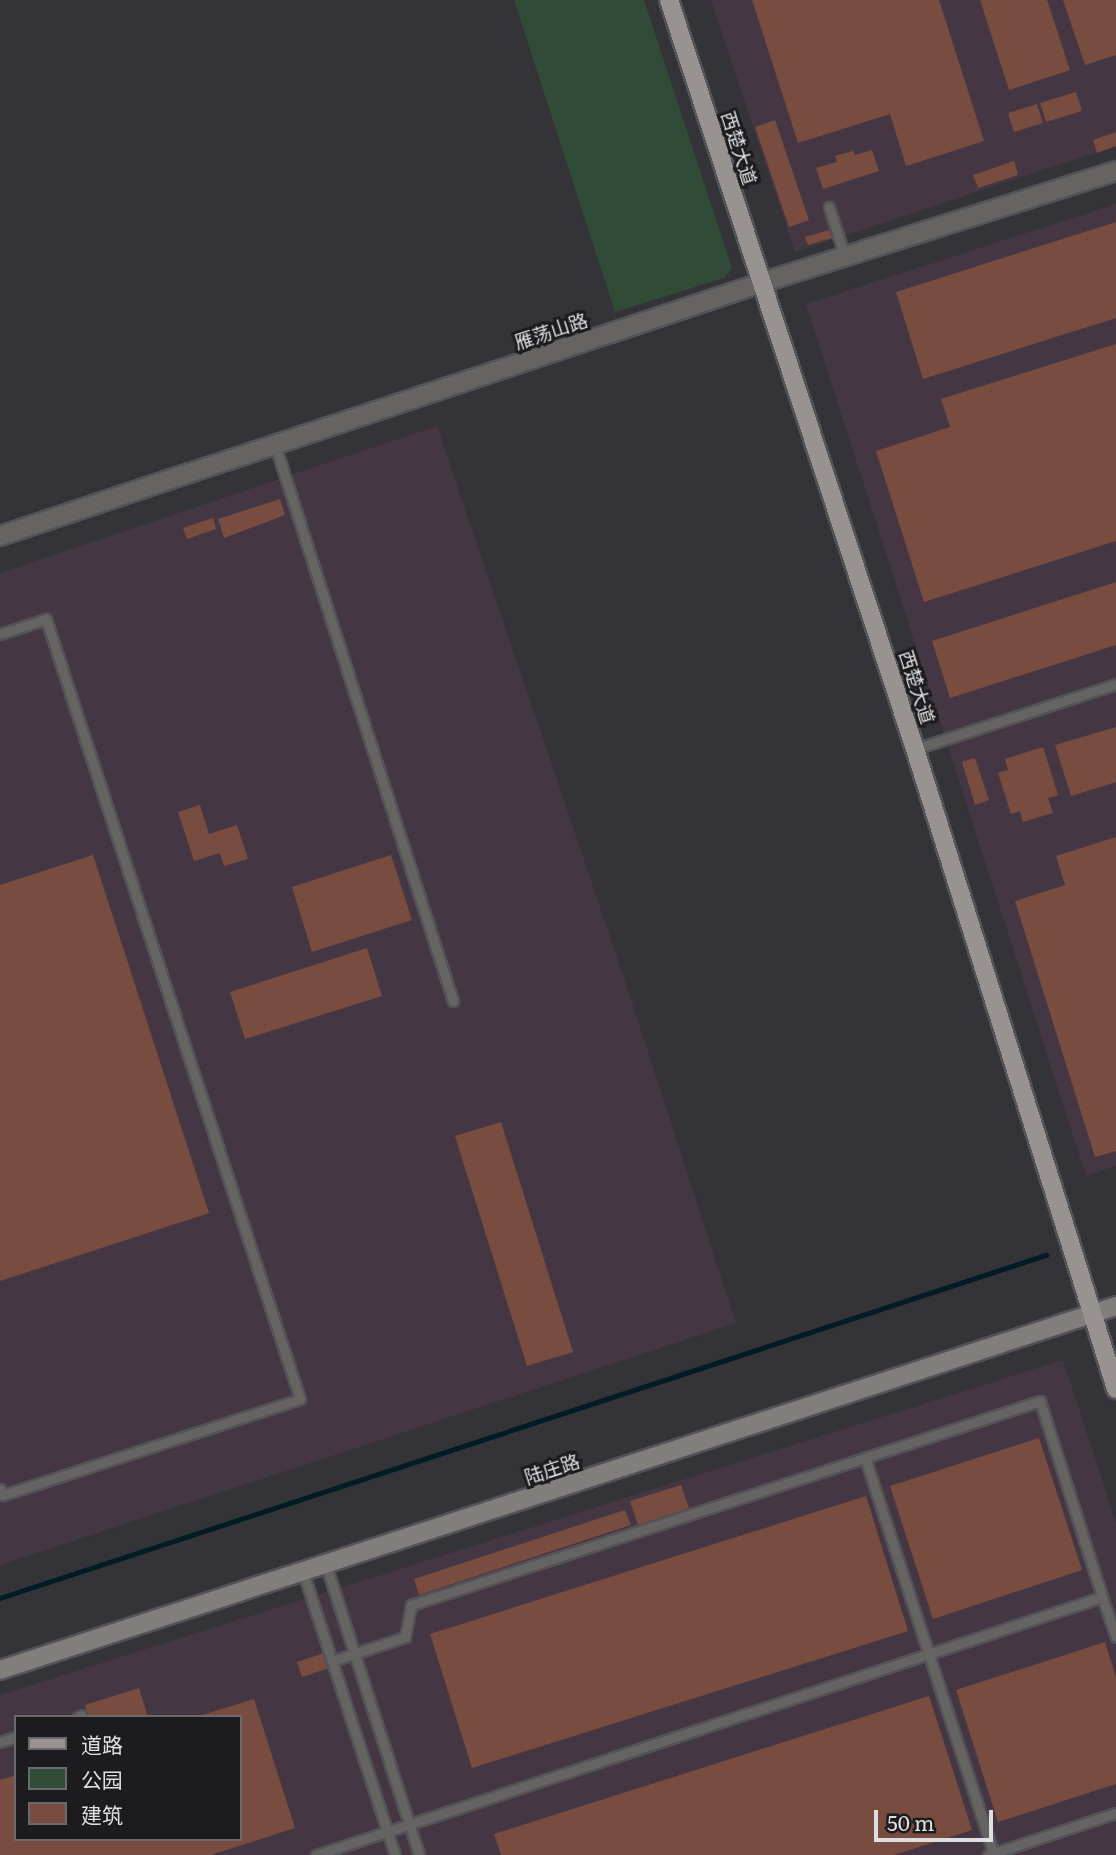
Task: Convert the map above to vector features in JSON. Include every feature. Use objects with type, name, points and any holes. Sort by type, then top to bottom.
[{"type":"main road","name":"西楚大道","points":[[669,0],[915,749],[1116,1389]]},
{"type":"street","name":"雁荡山路","points":[[0,536],[761,283],[1116,171]]},
{"type":"street","name":"陆庄路","points":[[0,1670],[1116,1306]]},
{"type":"lane","points":[[829,206],[845,257]]},
{"type":"lane","points":[[275,445],[453,1001]]},
{"type":"lane","points":[[0,634],[46,619],[300,1399],[2,1495],[0,1489]]},
{"type":"lane","points":[[915,749],[1116,684]]},
{"type":"lane","points":[[332,1661],[405,1637],[411,1605],[1040,1401],[1116,1637]]},
{"type":"lane","points":[[864,1458],[994,1854],[1116,1813]]},
{"type":"lane","points":[[326,1565],[419,1855]]},
{"type":"lane","points":[[303,1572],[395,1855]]},
{"type":"lane","points":[[316,1855],[1102,1597]]},
{"type":"shaded area","points":[[711,0],[1116,0],[1116,146],[795,252]]},
{"type":"shaded area","points":[[1116,204],[1116,1166],[1086,1176],[806,304]]},
{"type":"shaded area","points":[[437,426],[623,975],[736,1323],[0,1565],[0,573]]},
{"type":"shaded area","points":[[1063,1360],[1116,1523],[1116,1855],[0,1855],[0,1695]]},
{"type":"green space","points":[[514,0],[644,0],[732,268],[724,278],[615,312]]},
{"type":"building","points":[[752,0],[939,0],[984,141],[906,166],[890,114],[798,143]]},
{"type":"building","points":[[980,0],[1047,0],[1070,70],[1009,90]]},
{"type":"building","points":[[1063,0],[1116,0],[1116,55],[1085,65]]},
{"type":"building","points":[[1076,92],[1082,111],[1046,122],[1040,103]]},
{"type":"building","points":[[1037,104],[1043,123],[1014,132],[1008,113]]},
{"type":"building","points":[[775,120],[809,220],[789,227],[755,127]]},
{"type":"building","points":[[1116,132],[1116,146],[1097,153],[1093,140]]},
{"type":"building","points":[[872,150],[879,171],[823,189],[816,168],[837,162],[835,156],[853,151],[855,155]]},
{"type":"building","points":[[1014,161],[1018,175],[978,188],[973,175]]},
{"type":"building","points":[[1116,222],[1116,318],[923,379],[896,292]]},
{"type":"building","points":[[829,230],[832,238],[808,245],[805,237]]},
{"type":"building","points":[[1116,344],[1116,541],[924,602],[876,451],[950,427],[941,399]]},
{"type":"building","points":[[280,499],[285,515],[224,538],[218,519]]},
{"type":"building","points":[[213,518],[216,529],[187,539],[183,528]]},
{"type":"building","points":[[1116,582],[1116,645],[950,698],[932,641]]},
{"type":"building","points":[[1116,727],[1116,782],[1071,796],[1055,745]]},
{"type":"building","points":[[1043,747],[1058,795],[1048,798],[1053,813],[1023,822],[1020,811],[1011,814],[998,773],[1008,770],[1005,759]]},
{"type":"building","points":[[975,758],[989,800],[975,805],[962,762]]},
{"type":"building","points":[[200,805],[209,834],[237,825],[248,859],[224,866],[220,853],[194,861],[178,812]]},
{"type":"building","points":[[1116,837],[1116,1151],[1095,1157],[1015,901],[1065,885],[1056,856]]},
{"type":"building","points":[[93,855],[209,1213],[0,1281],[0,885]]},
{"type":"building","points":[[391,855],[412,920],[312,952],[292,887]]},
{"type":"building","points":[[367,948],[382,996],[245,1039],[230,992]]},
{"type":"building","points":[[501,1122],[573,1352],[527,1366],[455,1136]]},
{"type":"building","points":[[1039,1438],[1082,1570],[933,1619],[890,1486]]},
{"type":"building","points":[[681,1485],[689,1508],[638,1525],[630,1501]]},
{"type":"building","points":[[866,1496],[908,1631],[472,1768],[430,1634]]},
{"type":"building","points":[[625,1510],[631,1525],[419,1595],[414,1579]]},
{"type":"building","points":[[1105,1642],[1116,1677],[1116,1784],[998,1822],[956,1690]]},
{"type":"building","points":[[324,1653],[329,1668],[302,1677],[297,1662]]},
{"type":"building","points":[[139,1688],[147,1715],[88,1715],[85,1705]]},
{"type":"building","points":[[929,1696],[972,1830],[894,1855],[501,1855],[494,1834]]},
{"type":"building","points":[[254,1699],[295,1828],[211,1855],[0,1855],[0,1780],[14,1776],[14,1841],[242,1841],[242,1715],[202,1715]]},
{"type":"waterway","points":[[0,1598],[1046,1255]]}]
